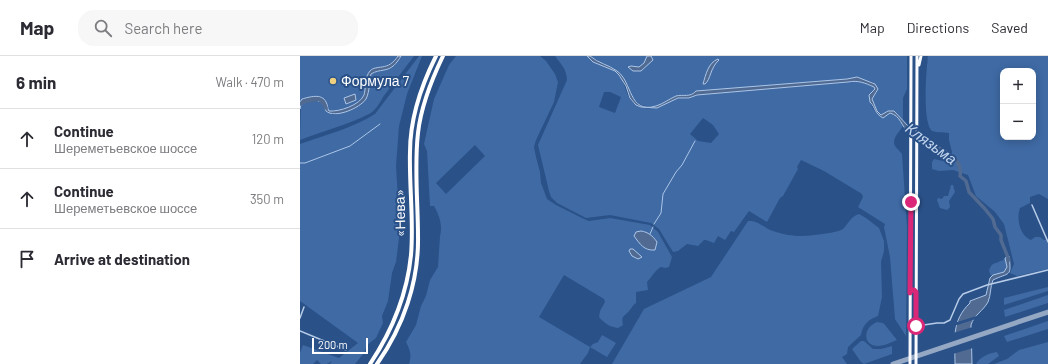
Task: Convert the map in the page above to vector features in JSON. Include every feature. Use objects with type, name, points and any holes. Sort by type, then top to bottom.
[{"type":"highway","name":"«Нева»","points":[[370,364],[394,323],[408,274],[412,236],[410,150],[412,131],[415,110],[421,90],[436,56]]},
{"type":"highway","name":"«Нева»","points":[[378,364],[400,324],[409,298],[414,276],[418,237],[416,151],[418,132],[421,113],[427,92],[443,56]]},
{"type":"main road","points":[[910,364],[911,56]]},
{"type":"main road","points":[[916,364],[917,56]]},
{"type":"main road","points":[[917,71],[921,56]]},
{"type":"street","points":[[1032,205],[1048,242]]},
{"type":"street","points":[[916,326],[946,322],[950,320],[959,298],[963,294],[987,285],[1048,270]]},
{"type":"street","points":[[910,293],[911,290],[916,292]]},
{"type":"street","points":[[300,318],[304,307]]},
{"type":"street","points":[[300,331],[346,350]]},
{"type":"shaded area","name":"Формула 7","points":[[300,56],[398,56],[393,62],[368,75],[364,94],[361,100],[348,108],[329,111],[327,103],[320,97],[302,99],[300,102]]},
{"type":"shaded area","points":[[398,56],[401,56],[392,67],[371,74],[366,99],[353,109],[341,113],[330,113],[326,111],[323,103],[314,99],[301,104],[300,109],[300,102],[302,99],[315,96],[322,97],[324,99],[327,103],[329,111],[343,109],[354,105],[362,99],[364,95],[368,73],[373,69],[390,64]]},
{"type":"shaded area","points":[[401,56],[414,56],[373,111],[352,121],[300,140],[301,104],[312,100],[320,101],[323,103],[324,108],[333,115],[348,110],[357,105],[368,91],[371,74],[392,67]]},
{"type":"shaded area","points":[[419,56],[422,56],[407,94],[399,126],[396,166],[400,230],[396,262],[392,273],[388,301],[382,316],[383,323],[376,338],[367,345],[364,353],[355,364],[330,364],[332,361],[327,364],[321,364],[317,360],[313,364],[300,364],[300,353],[303,345],[339,358],[358,343],[300,301],[300,144],[348,127],[375,114]]},
{"type":"shaded area","points":[[456,56],[540,56],[546,61],[555,74],[558,82],[554,102],[534,147],[541,183],[547,199],[589,221],[610,218],[650,225],[658,232],[672,257],[669,267],[659,268],[647,282],[648,290],[636,292],[636,303],[623,316],[623,325],[618,328],[612,327],[599,317],[600,311],[605,302],[604,299],[564,275],[539,317],[590,347],[588,353],[580,364],[409,364],[410,353],[406,342],[416,325],[430,280],[438,267],[441,224],[434,206],[430,206],[427,151],[424,144],[434,99],[449,65]],"holes":[[[475,145],[485,156],[446,194],[436,183]],[[641,231],[648,233],[657,242],[655,250],[647,250]]]},
{"type":"shaded area","points":[[555,56],[587,56],[595,62],[612,69],[621,78],[631,100],[637,105],[648,108],[659,106],[678,98],[689,99],[697,95],[848,82],[856,80],[874,86],[875,89],[869,95],[871,105],[875,111],[883,118],[890,112],[894,114],[901,120],[903,125],[895,137],[894,143],[902,154],[907,227],[906,336],[895,319],[890,257],[884,227],[885,224],[858,207],[863,197],[862,194],[824,171],[801,160],[797,167],[798,169],[767,222],[749,211],[734,232],[731,231],[725,240],[718,236],[714,243],[704,240],[698,246],[687,244],[678,251],[673,252],[659,229],[651,223],[610,215],[586,218],[557,203],[551,197],[549,191],[538,145],[567,80],[565,70]],"holes":[[[604,92],[610,92],[621,97],[615,113],[599,107]],[[703,118],[713,125],[719,134],[711,143],[698,141],[690,134]]]},
{"type":"shaded area","points":[[587,56],[590,56],[617,71],[626,82],[632,96],[636,101],[640,105],[647,107],[656,106],[676,96],[689,95],[696,91],[857,77],[875,84],[878,89],[872,99],[877,111],[881,115],[888,111],[894,111],[909,127],[909,133],[894,114],[890,113],[883,118],[878,114],[870,102],[869,95],[875,89],[874,87],[861,82],[852,81],[697,95],[689,98],[678,98],[657,108],[641,107],[636,105],[630,98],[626,86],[615,71],[593,62]]},
{"type":"shaded area","points":[[590,56],[647,56],[644,63],[639,67],[631,66],[633,71],[641,71],[653,60],[651,56],[907,56],[907,89],[903,98],[903,121],[894,111],[881,115],[878,112],[872,99],[877,92],[873,82],[852,78],[694,93],[689,96],[676,96],[657,106],[641,105],[632,98],[623,77],[617,71]]},
{"type":"shaded area","points":[[647,56],[651,56],[653,60],[641,71],[633,71],[628,67],[639,67],[644,63]]},
{"type":"shaded area","points":[[928,56],[1048,56],[1048,199],[1039,194],[1030,197],[1030,203],[1020,208],[1018,217],[1020,227],[1027,238],[1031,240],[1035,237],[1040,237],[1044,240],[1048,239],[1048,269],[1017,276],[1010,273],[1014,264],[1004,224],[995,212],[976,196],[968,175],[953,170],[939,171],[932,169],[932,162],[934,159],[948,162],[952,152],[949,133],[932,131],[928,125],[926,108]]},
{"type":"shaded area","points":[[718,59],[719,60],[714,66],[707,82],[703,84],[710,66]]},
{"type":"shaded area","points":[[355,94],[356,100],[346,104],[344,98]]},
{"type":"shaded area","points":[[951,185],[953,185],[955,192],[949,201],[950,207],[947,210],[940,208],[937,200],[938,198],[942,199],[944,196],[948,196]]},
{"type":"shaded area","points":[[859,214],[879,228],[884,241],[884,251],[881,262],[882,297],[878,316],[866,323],[861,335],[848,347],[847,354],[842,357],[847,364],[612,364],[644,309],[711,277],[748,221],[761,224],[770,230],[780,233],[794,236],[805,236],[835,232],[843,229],[850,220]]},
{"type":"shaded area","points":[[641,231],[648,233],[657,242],[655,250],[645,248],[634,236],[636,232]]},
{"type":"shaded area","points":[[630,249],[633,249],[642,257],[638,259],[632,256],[629,251]]},
{"type":"shaded area","points":[[1009,256],[1010,268],[1008,273],[993,280],[988,302],[974,318],[971,325],[972,364],[955,364],[955,331],[960,317],[970,301],[986,295],[990,278],[993,275],[1004,272],[1007,267],[1005,258]]},
{"type":"shaded area","points":[[1005,258],[1007,267],[1004,272],[991,276],[989,271],[992,265]]},
{"type":"shaded area","points":[[1048,287],[1048,291],[1004,305],[1004,298]]},
{"type":"shaded area","points":[[1048,295],[1048,303],[1005,317],[1004,310]]},
{"type":"shaded area","points":[[1048,321],[1048,329],[1007,342],[1004,336]]},
{"type":"shaded area","points":[[877,322],[883,323],[897,340],[880,346],[869,343],[866,336],[867,332],[872,325]]},
{"type":"shaded area","points":[[602,335],[616,343],[607,357],[590,347],[598,342]]},
{"type":"shaded area","points":[[861,341],[864,341],[873,349],[881,349],[892,346],[892,354],[864,364],[852,349]]},
{"type":"shaded area","points":[[1048,342],[1048,364],[994,364],[1007,359],[1019,350]]},
{"type":"shaded area","points":[[997,352],[999,356],[988,364],[976,364],[985,356]]},
{"type":"pier","points":[[980,315],[976,319],[954,326],[954,323]]},
{"type":"pier","points":[[973,327],[973,348],[953,354],[953,333]]},
{"type":"waterway","name":"Клязьма","points":[[300,104],[319,99],[326,108]]},
{"type":"waterway","points":[[300,163],[305,163],[350,146],[380,124]]},
{"type":"waterway","name":"Клязьма","points":[[906,127],[916,137],[948,153],[958,163],[960,176],[966,181],[969,192],[993,219],[995,227],[1001,235],[1001,240],[1009,260]]},
{"type":"waterway","points":[[654,224],[661,213],[663,194],[682,165],[695,141]]},
{"type":"waterway","points":[[650,234],[653,227]]},
{"type":"taxiway","points":[[893,364],[1048,312]]},
{"type":"place","name":"Формула 7","points":[[333,81]]},
{"type":"route","points":[[911,202],[910,293],[911,290],[916,291],[916,326]]}]
